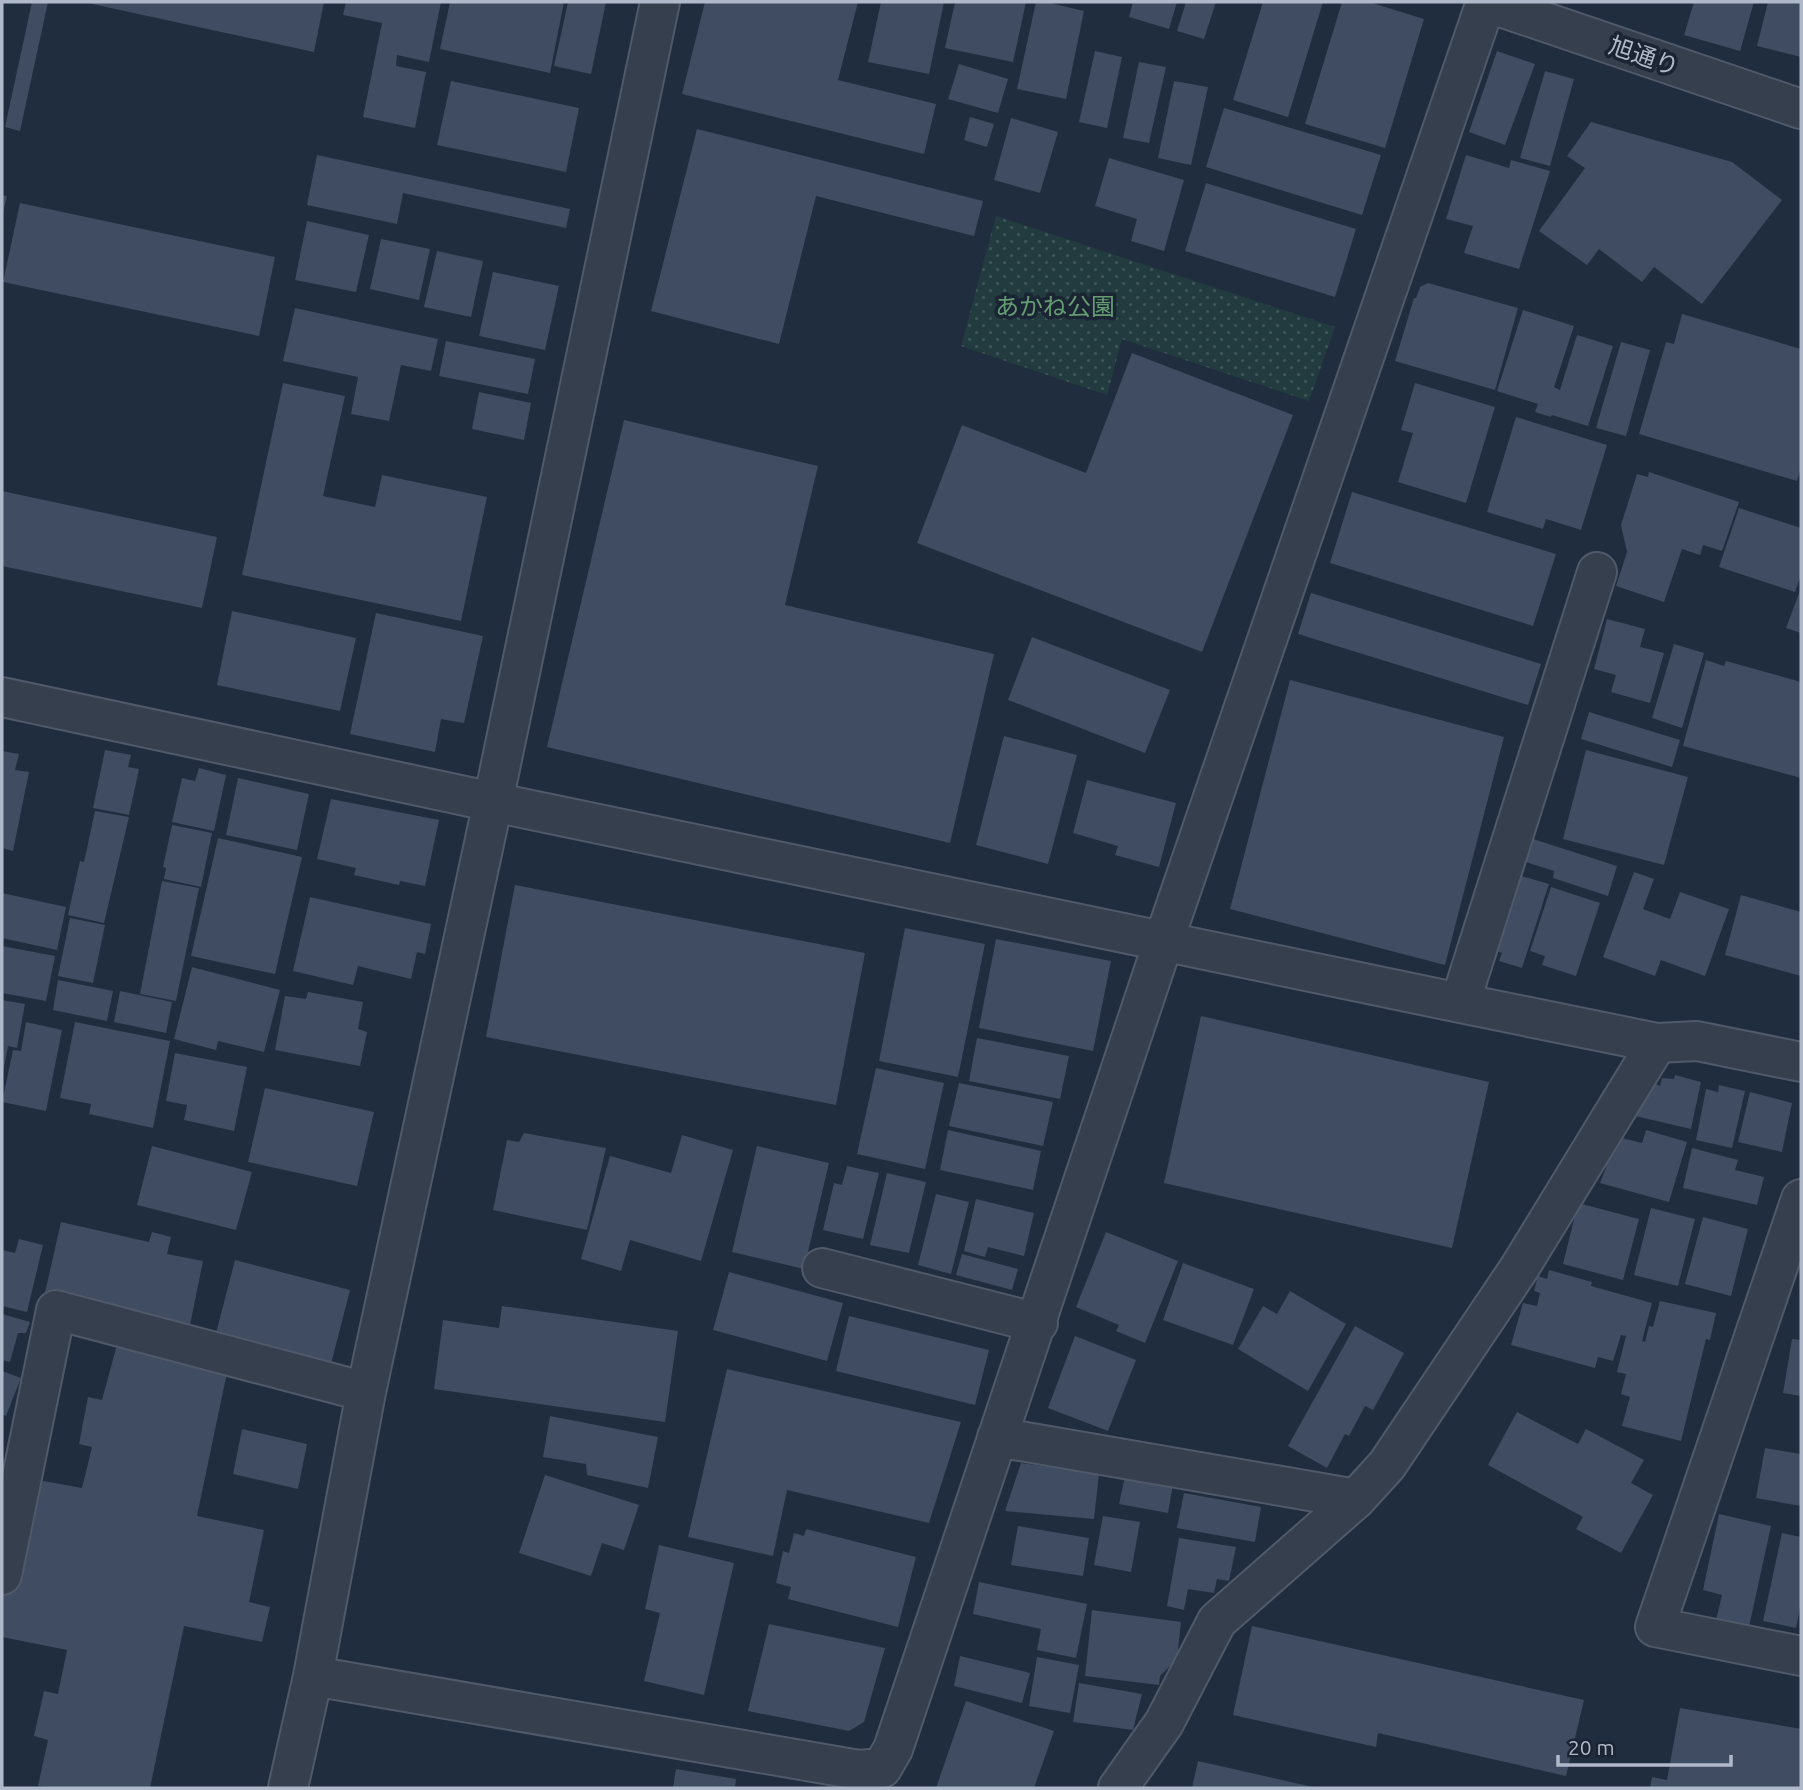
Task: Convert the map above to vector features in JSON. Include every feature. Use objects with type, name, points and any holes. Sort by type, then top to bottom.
[{"type":"street","points":[[288,1788],[313,1676],[366,1392],[493,802],[660,2]]},
{"type":"street","points":[[313,1676],[859,1770],[882,1768],[893,1749],[1038,1323],[1164,940],[1486,2]]},
{"type":"street","name":"旭通り","points":[[1486,2],[1801,110]]},
{"type":"street","points":[[1460,1003],[1597,572]]},
{"type":"street","points":[[2,697],[493,802],[1657,1043],[1697,1041],[1801,1062]]},
{"type":"street","points":[[1118,1788],[1164,1723],[1217,1621],[1356,1499],[1387,1465],[1520,1267],[1657,1043]]},
{"type":"street","points":[[1801,1199],[1656,1627],[1801,1656]]},
{"type":"street","points":[[822,1268],[1038,1323]]},
{"type":"street","points":[[2,1575],[56,1310],[366,1392]]},
{"type":"street","points":[[997,1437],[1356,1499]]},
{"type":"green space","name":"あかね公園","points":[[996,216],[1335,327],[1309,401],[1122,339],[1107,395],[961,346]]},
{"type":"building","points":[[32,2],[48,2],[20,131],[5,127]]},
{"type":"building","points":[[83,2],[324,2],[314,52]]},
{"type":"building","points":[[346,2],[441,2],[429,62],[397,55],[396,66],[426,72],[415,128],[363,117],[382,23],[343,15]]},
{"type":"building","points":[[450,2],[564,2],[550,73],[440,49]]},
{"type":"building","points":[[568,2],[606,2],[591,74],[554,66]]},
{"type":"building","points":[[705,2],[858,2],[838,80],[936,104],[924,154],[682,94]]},
{"type":"building","points":[[881,2],[944,2],[929,74],[868,62]]},
{"type":"building","points":[[955,2],[1026,2],[1013,62],[945,48]]},
{"type":"building","points":[[1036,2],[1084,11],[1066,99],[1017,89]]},
{"type":"building","points":[[1133,2],[1177,2],[1169,29],[1129,17]]},
{"type":"building","points":[[1186,2],[1216,2],[1204,39],[1177,31]]},
{"type":"building","points":[[1263,2],[1323,2],[1288,117],[1233,100]]},
{"type":"building","points":[[1342,2],[1369,2],[1424,19],[1385,148],[1305,124]]},
{"type":"building","points":[[1694,2],[1754,2],[1740,51],[1684,35]]},
{"type":"building","points":[[1768,2],[1801,2],[1801,57],[1757,46]]},
{"type":"building","points":[[1095,51],[1122,57],[1107,128],[1079,122]]},
{"type":"building","points":[[1497,51],[1535,64],[1505,145],[1469,132]]},
{"type":"building","points":[[1139,62],[1166,67],[1149,143],[1123,138]]},
{"type":"building","points":[[959,64],[1008,79],[998,113],[948,99]]},
{"type":"building","points":[[1545,71],[1574,79],[1550,166],[1520,158]]},
{"type":"building","points":[[451,81],[579,108],[566,172],[437,145]]},
{"type":"building","points":[[1174,81],[1208,87],[1191,165],[1158,158]]},
{"type":"building","points":[[1224,108],[1381,155],[1362,215],[1206,167]]},
{"type":"building","points":[[970,117],[994,124],[987,147],[964,140]]},
{"type":"building","points":[[1011,118],[1058,132],[1040,193],[994,180]]},
{"type":"building","points":[[1591,122],[1732,162],[1782,200],[1702,304],[1654,267],[1642,282],[1599,249],[1587,265],[1539,231],[1585,168],[1567,156]]},
{"type":"building","points":[[697,129],[983,201],[974,236],[816,196],[779,344],[651,311]]},
{"type":"building","points":[[317,155],[570,209],[566,228],[403,193],[397,224],[307,205]]},
{"type":"building","points":[[1466,155],[1509,168],[1511,160],[1550,171],[1519,269],[1464,253],[1473,226],[1446,219]]},
{"type":"building","points":[[1109,158],[1184,180],[1164,251],[1131,241],[1137,219],[1095,206]]},
{"type":"building","points":[[1206,183],[1356,229],[1335,297],[1185,251]]},
{"type":"building","points":[[2,195],[7,196],[3,213],[2,213]]},
{"type":"building","points":[[20,203],[275,257],[259,336],[3,282]]},
{"type":"building","points":[[307,221],[369,235],[356,292],[295,280]]},
{"type":"building","points":[[381,239],[430,249],[419,300],[370,289]]},
{"type":"building","points":[[437,251],[483,261],[471,317],[424,307]]},
{"type":"building","points":[[493,272],[559,286],[545,350],[479,336]]},
{"type":"building","points":[[1428,283],[1518,308],[1495,390],[1395,361],[1414,298],[1420,287]]},
{"type":"building","points":[[295,308],[438,339],[431,371],[401,365],[389,421],[351,414],[358,377],[283,361]]},
{"type":"building","points":[[1523,310],[1574,326],[1554,387],[1560,390],[1577,335],[1613,346],[1588,426],[1535,412],[1538,404],[1497,391]]},
{"type":"building","points":[[1682,314],[1801,349],[1801,467],[1797,481],[1639,434],[1666,342],[1674,344]]},
{"type":"building","points":[[446,341],[535,359],[528,394],[439,376]]},
{"type":"building","points":[[1621,342],[1650,350],[1626,436],[1596,428]]},
{"type":"building","points":[[1132,353],[1293,415],[1202,652],[917,543],[962,425],[1086,473]]},
{"type":"building","points":[[283,383],[345,396],[323,496],[375,507],[382,475],[487,497],[461,621],[242,575]]},
{"type":"building","points":[[1415,383],[1495,407],[1466,503],[1398,482],[1413,433],[1401,430]]},
{"type":"building","points":[[479,392],[531,403],[524,440],[472,429]]},
{"type":"building","points":[[1516,417],[1607,445],[1581,530],[1546,519],[1543,529],[1487,512]]},
{"type":"building","points":[[624,420],[818,466],[785,605],[994,654],[950,843],[547,747]]},
{"type":"building","points":[[1649,472],[1739,502],[1722,551],[1703,545],[1700,555],[1682,549],[1664,602],[1616,586],[1627,552],[1621,525],[1637,474],[1648,477]]},
{"type":"building","points":[[2,491],[217,537],[202,608],[2,566]]},
{"type":"building","points":[[1352,492],[1556,554],[1533,626],[1330,563]]},
{"type":"building","points":[[1739,508],[1801,528],[1801,575],[1795,592],[1719,567]]},
{"type":"building","points":[[1801,588],[1801,633],[1786,628]]},
{"type":"building","points":[[1311,593],[1541,664],[1528,705],[1298,634]]},
{"type":"building","points":[[232,611],[356,638],[340,711],[217,685]]},
{"type":"building","points":[[376,613],[483,636],[464,723],[441,719],[435,752],[350,734]]},
{"type":"building","points":[[1607,619],[1645,629],[1640,647],[1664,653],[1650,703],[1611,692],[1616,675],[1594,669]]},
{"type":"building","points":[[1032,637],[1170,690],[1145,753],[1008,700]]},
{"type":"building","points":[[1674,644],[1704,653],[1682,728],[1652,718]]},
{"type":"building","points":[[1706,660],[1724,666],[1726,661],[1801,682],[1801,778],[1683,746]]},
{"type":"building","points":[[1290,680],[1504,737],[1445,965],[1230,909]]},
{"type":"building","points":[[1589,712],[1680,740],[1672,767],[1581,739]]},
{"type":"building","points":[[1004,736],[1077,755],[1048,864],[976,845]]},
{"type":"building","points":[[105,750],[131,755],[128,767],[139,769],[129,815],[93,808]]},
{"type":"building","points":[[1586,750],[1688,777],[1664,865],[1563,839]]},
{"type":"building","points":[[2,751],[19,754],[15,770],[29,772],[13,851],[2,848]]},
{"type":"building","points":[[199,768],[226,775],[214,831],[172,822],[182,778],[195,781]]},
{"type":"building","points":[[238,778],[309,794],[297,850],[226,835]]},
{"type":"building","points":[[1087,780],[1176,803],[1159,867],[1115,855],[1118,846],[1073,833]]},
{"type":"building","points":[[331,799],[439,820],[425,886],[400,881],[399,885],[354,875],[356,868],[317,859]]},
{"type":"building","points":[[95,811],[129,817],[104,923],[68,915],[80,861],[84,862]]},
{"type":"building","points":[[172,825],[212,833],[201,887],[164,879],[166,868],[163,867]]},
{"type":"building","points":[[1527,837],[1617,866],[1608,896],[1553,878],[1554,871],[1519,860]]},
{"type":"building","points":[[218,838],[302,857],[275,974],[191,956]]},
{"type":"building","points":[[1634,872],[1654,879],[1643,909],[1670,919],[1680,892],[1729,909],[1705,976],[1661,960],[1655,976],[1603,957]]},
{"type":"building","points":[[1518,875],[1549,884],[1522,968],[1499,961],[1502,953],[1493,950]]},
{"type":"building","points":[[162,881],[199,888],[176,1001],[140,994]]},
{"type":"building","points":[[515,885],[865,953],[836,1105],[486,1037]]},
{"type":"building","points":[[1551,887],[1600,903],[1576,976],[1542,965],[1545,956],[1530,951]]},
{"type":"building","points":[[2,893],[66,907],[57,950],[2,938]]},
{"type":"building","points":[[1741,895],[1801,912],[1801,976],[1725,955]]},
{"type":"building","points":[[310,897],[431,924],[425,954],[417,952],[411,979],[358,966],[353,985],[293,971]]},
{"type":"building","points":[[70,918],[105,925],[93,983],[58,976]]},
{"type":"building","points":[[905,928],[985,944],[958,1077],[879,1061]]},
{"type":"building","points":[[996,939],[1111,961],[1093,1051],[979,1028]]},
{"type":"building","points":[[2,946],[55,956],[46,1001],[2,993]]},
{"type":"building","points":[[192,967],[280,990],[264,1052],[218,1041],[216,1050],[174,1039]]},
{"type":"building","points":[[58,980],[113,991],[107,1021],[53,1010]]},
{"type":"building","points":[[120,991],[172,1002],[166,1033],[114,1022]]},
{"type":"building","points":[[308,992],[363,1002],[358,1029],[367,1032],[360,1066],[275,1050],[285,996],[306,999]]},
{"type":"building","points":[[2,1000],[25,1004],[17,1048],[8,1046],[3,1073]]},
{"type":"building","points":[[1201,1016],[1489,1082],[1452,1248],[1164,1183]]},
{"type":"building","points":[[26,1022],[62,1030],[46,1111],[2,1102],[13,1050],[21,1051]]},
{"type":"building","points":[[75,1022],[170,1041],[153,1128],[89,1114],[91,1104],[60,1098]]},
{"type":"building","points":[[977,1038],[1069,1056],[1060,1099],[969,1081]]},
{"type":"building","points":[[175,1053],[247,1067],[234,1131],[184,1120],[187,1105],[166,1101]]},
{"type":"building","points":[[876,1068],[944,1083],[925,1169],[857,1154]]},
{"type":"building","points":[[1675,1075],[1701,1082],[1691,1129],[1635,1116],[1654,1083],[1660,1086],[1662,1078],[1674,1079]]},
{"type":"building","points":[[959,1083],[1053,1102],[1043,1146],[949,1126]]},
{"type":"building","points":[[1719,1085],[1745,1091],[1732,1148],[1696,1140],[1706,1089],[1718,1092]]},
{"type":"building","points":[[265,1088],[374,1112],[357,1186],[248,1162]]},
{"type":"building","points":[[1750,1092],[1792,1103],[1782,1152],[1738,1142]]},
{"type":"building","points":[[948,1130],[1041,1151],[1033,1190],[940,1170]]},
{"type":"building","points":[[1646,1130],[1687,1142],[1669,1202],[1600,1183],[1618,1137],[1642,1143]]},
{"type":"building","points":[[524,1133],[606,1148],[587,1230],[493,1210],[507,1140],[519,1142]]},
{"type":"building","points":[[682,1135],[733,1150],[701,1261],[630,1240],[621,1271],[581,1259],[610,1156],[671,1173]]},
{"type":"building","points":[[152,1146],[252,1172],[236,1230],[137,1205]]},
{"type":"building","points":[[757,1146],[829,1163],[804,1269],[732,1252]]},
{"type":"building","points":[[1692,1148],[1738,1160],[1735,1170],[1764,1177],[1757,1205],[1683,1188]]},
{"type":"building","points":[[847,1166],[879,1173],[863,1239],[823,1230],[834,1183],[842,1185]]},
{"type":"building","points":[[887,1173],[926,1182],[909,1253],[870,1245]]},
{"type":"building","points":[[936,1194],[969,1202],[951,1274],[918,1265]]},
{"type":"building","points":[[976,1199],[1034,1213],[1024,1256],[988,1247],[985,1257],[964,1251]]},
{"type":"building","points":[[1578,1203],[1639,1219],[1623,1280],[1563,1264]]},
{"type":"building","points":[[1651,1208],[1695,1219],[1678,1286],[1634,1275]]},
{"type":"building","points":[[1703,1217],[1748,1229],[1731,1296],[1685,1284]]},
{"type":"building","points":[[61,1222],[149,1242],[152,1232],[171,1237],[167,1254],[203,1261],[189,1330],[44,1297]]},
{"type":"building","points":[[1106,1232],[1178,1261],[1145,1343],[1116,1331],[1119,1325],[1076,1307]]},
{"type":"building","points":[[19,1239],[43,1245],[27,1312],[2,1306],[2,1250],[15,1253]]},
{"type":"building","points":[[962,1254],[1018,1269],[1012,1290],[956,1275]]},
{"type":"building","points":[[235,1260],[350,1290],[330,1368],[214,1341]]},
{"type":"building","points":[[1183,1263],[1254,1289],[1233,1345],[1163,1320]]},
{"type":"building","points":[[1549,1270],[1592,1282],[1591,1286],[1652,1303],[1642,1341],[1645,1342],[1649,1326],[1653,1327],[1660,1301],[1716,1313],[1710,1340],[1706,1339],[1681,1441],[1622,1426],[1630,1397],[1621,1394],[1626,1374],[1617,1372],[1626,1336],[1621,1335],[1613,1361],[1598,1357],[1595,1368],[1511,1345],[1523,1303],[1537,1306],[1540,1293],[1534,1291],[1538,1276],[1547,1279]]},
{"type":"building","points":[[729,1272],[843,1303],[827,1361],[713,1330]]},
{"type":"building","points":[[1290,1291],[1346,1324],[1308,1391],[1238,1349],[1263,1306],[1277,1314]]},
{"type":"building","points":[[502,1306],[678,1331],[665,1422],[434,1389],[443,1320],[499,1328]]},
{"type":"building","points":[[2,1314],[30,1322],[26,1333],[18,1333],[10,1362],[2,1360]]},
{"type":"building","points":[[849,1316],[989,1350],[975,1405],[836,1371]]},
{"type":"building","points":[[1355,1326],[1404,1353],[1373,1410],[1365,1406],[1349,1436],[1345,1434],[1327,1468],[1288,1446]]},
{"type":"building","points":[[1075,1336],[1136,1360],[1108,1431],[1048,1408]]},
{"type":"building","points":[[1792,1339],[1801,1340],[1801,1396],[1783,1393]]},
{"type":"building","points":[[118,1341],[229,1363],[197,1516],[264,1530],[249,1602],[270,1607],[262,1642],[184,1626],[150,1788],[50,1788],[38,1786],[48,1740],[34,1736],[44,1691],[58,1694],[67,1650],[2,1637],[2,1601],[27,1478],[82,1488],[92,1447],[79,1444],[88,1397],[102,1400]]},
{"type":"building","points":[[727,1369],[961,1422],[929,1523],[787,1490],[773,1556],[688,1537]]},
{"type":"building","points":[[2,1371],[21,1378],[6,1416],[2,1414]]},
{"type":"building","points":[[1517,1412],[1578,1444],[1586,1429],[1644,1460],[1631,1483],[1653,1495],[1621,1553],[1576,1529],[1583,1517],[1488,1465]]},
{"type":"building","points":[[550,1416],[658,1437],[648,1488],[587,1475],[586,1464],[543,1457]]},
{"type":"building","points":[[242,1429],[307,1444],[298,1489],[233,1474]]},
{"type":"building","points":[[1765,1448],[1801,1454],[1801,1506],[1756,1498]]},
{"type":"building","points":[[1021,1463],[1099,1474],[1094,1519],[1005,1511]]},
{"type":"building","points":[[545,1475],[639,1505],[624,1550],[602,1543],[591,1576],[519,1553]]},
{"type":"building","points":[[1125,1476],[1173,1484],[1168,1513],[1119,1504]]},
{"type":"building","points":[[1184,1493],[1261,1507],[1255,1542],[1177,1528]]},
{"type":"building","points":[[1719,1514],[1771,1526],[1749,1627],[1716,1620],[1722,1595],[1703,1590]]},
{"type":"building","points":[[1103,1516],[1140,1522],[1131,1572],[1094,1565]]},
{"type":"building","points":[[1018,1526],[1089,1538],[1083,1576],[1011,1565]]},
{"type":"building","points":[[806,1529],[916,1557],[898,1627],[788,1599],[791,1587],[776,1583],[783,1551],[789,1553],[794,1533],[804,1536]]},
{"type":"building","points":[[1782,1533],[1801,1537],[1801,1602],[1796,1628],[1763,1621]]},
{"type":"building","points":[[1179,1538],[1236,1547],[1229,1581],[1217,1579],[1214,1593],[1188,1589],[1184,1610],[1167,1606]]},
{"type":"building","points":[[659,1545],[734,1563],[704,1695],[644,1681],[660,1613],[645,1609]]},
{"type":"building","points":[[979,1582],[1087,1604],[1076,1658],[1037,1650],[1041,1629],[973,1614]]},
{"type":"building","points":[[1092,1610],[1181,1622],[1177,1659],[1160,1676],[1159,1685],[1085,1676]]},
{"type":"building","points":[[769,1624],[885,1648],[864,1722],[849,1731],[748,1711]]},
{"type":"building","points":[[1252,1626],[1584,1700],[1566,1776],[1378,1733],[1376,1747],[1233,1715]]},
{"type":"building","points":[[960,1656],[1030,1673],[1022,1703],[954,1686]]},
{"type":"building","points":[[1037,1657],[1079,1665],[1070,1713],[1029,1706]]},
{"type":"building","points":[[1079,1683],[1142,1694],[1133,1730],[1073,1722]]},
{"type":"building","points":[[966,1701],[1054,1731],[1034,1788],[936,1788]]},
{"type":"building","points":[[1680,1708],[1801,1729],[1801,1788],[1650,1788],[1652,1777],[1667,1780]]},
{"type":"building","points":[[1198,1761],[1313,1787],[1192,1788]]},
{"type":"building","points":[[676,1769],[736,1779],[735,1788],[673,1788]]}]
